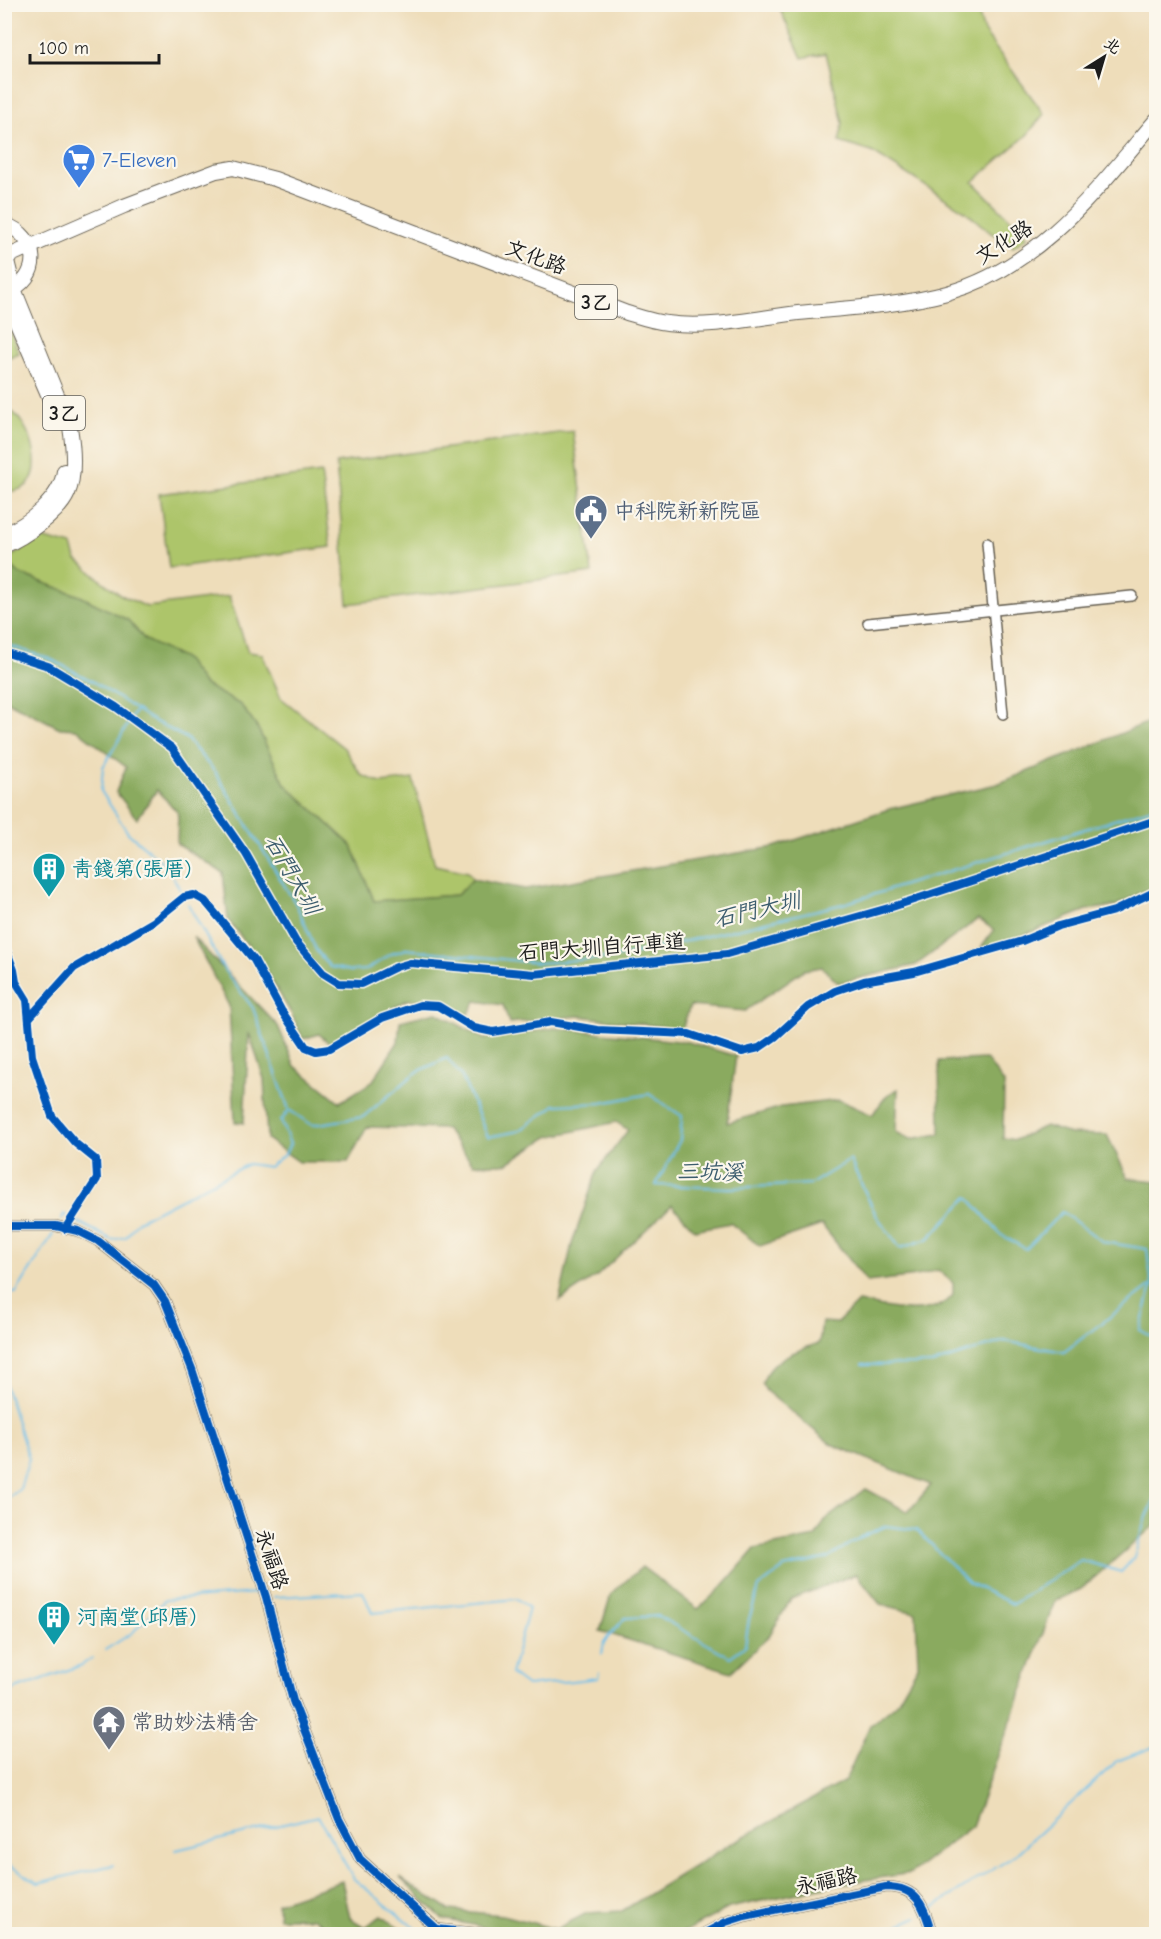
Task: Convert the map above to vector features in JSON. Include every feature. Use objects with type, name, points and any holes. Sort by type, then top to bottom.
[{"type":"main road","name":"文化路","points":[[5,257],[190,179],[233,168],[275,179],[627,314],[667,323],[704,323],[886,303],[947,292],[979,281],[1010,266],[1041,245],[1090,198],[1156,120]]},
{"type":"main road","points":[[4,224],[24,234],[32,246],[33,264],[26,279],[8,291]]},
{"type":"main road","name":"3乙","points":[[4,534],[21,528],[62,483],[67,446],[60,421],[8,291],[5,257]]},
{"type":"main road","name":"3乙","points":[[4,546],[22,538],[44,522],[68,493],[74,447],[66,417],[8,291]]},
{"type":"street","points":[[987,543],[1003,714]]},
{"type":"street","points":[[868,623],[1132,596]]},
{"type":"street","name":"永福路","points":[[4,1226],[56,1226],[78,1231],[98,1241],[154,1285],[165,1301],[192,1369],[266,1597],[293,1701],[339,1819],[360,1859],[437,1929],[484,1935]]},
{"type":"street","name":"永福路","points":[[703,1935],[726,1922],[746,1916],[886,1887],[901,1887],[910,1891],[920,1904],[932,1935]]},
{"type":"green space","points":[[781,4],[976,5],[984,32],[1044,114],[1027,135],[973,182],[1028,237],[1013,247],[1006,239],[991,233],[965,211],[872,152],[839,142],[843,123],[826,53],[802,58],[779,7]]},
{"type":"green space","points":[[5,318],[19,353],[4,359]]},
{"type":"green space","points":[[4,407],[24,425],[35,454],[35,469],[30,481],[21,489],[5,491]]},
{"type":"green space","points":[[573,431],[592,573],[348,604],[336,463]]},
{"type":"green space","points":[[321,473],[331,547],[169,568],[159,494]]},
{"type":"green space","points":[[41,538],[72,546],[76,559],[103,582],[121,595],[147,607],[229,596],[248,652],[262,654],[281,698],[344,748],[361,775],[381,783],[413,779],[435,865],[468,872],[473,879],[457,895],[374,901],[352,846],[285,784],[258,729],[241,705],[203,684],[185,660],[145,640],[128,620],[80,596],[20,574],[5,560]]},
{"type":"green space","points":[[5,560],[20,574],[80,596],[128,620],[145,640],[186,660],[203,684],[241,705],[258,729],[285,784],[352,846],[374,901],[457,895],[473,879],[525,889],[774,847],[889,809],[997,784],[1156,719],[1156,885],[1115,906],[1087,910],[1021,936],[981,948],[994,930],[978,919],[916,965],[838,983],[822,967],[804,970],[745,1011],[690,1006],[682,1029],[579,1016],[509,1023],[503,1005],[476,1001],[468,1015],[434,1000],[407,1000],[330,1044],[319,1034],[303,1039],[291,1013],[260,961],[228,920],[223,873],[177,844],[178,813],[157,790],[137,819],[116,792],[126,767],[76,729],[60,728],[5,700]]},
{"type":"green space","points":[[193,937],[278,1026],[295,1066],[340,1102],[372,1082],[398,1042],[400,1021],[436,1012],[484,1039],[555,1028],[688,1042],[736,1056],[727,1123],[782,1107],[839,1100],[872,1115],[887,1095],[898,1089],[896,1132],[910,1139],[940,1134],[939,1061],[986,1059],[1004,1083],[1003,1138],[1015,1140],[1045,1126],[1070,1134],[1107,1135],[1128,1178],[1156,1181],[1156,1524],[1081,1589],[1055,1601],[972,1826],[911,1873],[834,1885],[729,1908],[680,1934],[518,1934],[443,1919],[400,1878],[449,1910],[503,1915],[556,1929],[587,1913],[622,1911],[732,1843],[845,1781],[870,1725],[896,1704],[918,1666],[916,1613],[880,1604],[856,1574],[791,1599],[769,1636],[731,1672],[600,1631],[611,1594],[642,1567],[698,1609],[721,1588],[755,1549],[815,1537],[825,1520],[866,1489],[908,1512],[931,1485],[831,1444],[766,1391],[762,1383],[766,1374],[778,1361],[819,1343],[822,1322],[837,1323],[858,1302],[895,1309],[921,1310],[944,1303],[953,1295],[953,1283],[938,1270],[917,1276],[867,1282],[822,1225],[760,1246],[730,1223],[695,1230],[672,1205],[597,1276],[559,1301],[572,1244],[597,1171],[628,1130],[616,1122],[548,1137],[506,1164],[473,1164],[446,1129],[367,1127],[348,1162],[299,1162],[267,1139],[264,1079],[249,1033],[244,1123],[235,1122],[229,1006]]},
{"type":"green space","points":[[342,1881],[350,1918],[365,1927],[381,1916],[410,1934],[333,1934],[314,1918],[279,1918],[277,1903]]},
{"type":"waterway","name":"石門大圳","points":[[4,644],[50,659],[92,681],[152,720],[186,738],[215,772],[297,906],[316,950],[330,967],[351,971],[366,970],[391,954],[406,949],[539,963],[618,957],[843,904],[1156,807]]},
{"type":"waterway","name":"三坑溪","points":[[136,710],[103,767],[101,791],[128,833],[167,866],[181,891]]},
{"type":"waterway","name":"三坑溪","points":[[188,904],[225,971],[253,1008],[289,1110],[312,1125],[363,1117],[417,1072],[447,1058],[462,1077],[488,1137],[519,1131],[555,1105],[601,1103],[649,1094],[682,1116],[680,1140],[656,1185],[730,1188],[811,1184],[850,1160],[876,1215],[900,1248],[928,1239],[968,1197],[1001,1235],[1026,1249],[1062,1212],[1103,1242],[1147,1249],[1152,1285],[1140,1330],[1156,1339]]},
{"type":"waterway","points":[[78,1222],[112,1240],[126,1237],[138,1221],[248,1164],[269,1167],[285,1154],[290,1144],[281,1121],[289,1110]]},
{"type":"waterway","points":[[61,1220],[64,1214],[66,1216]]},
{"type":"waterway","points":[[4,1293],[16,1293],[53,1234]]},
{"type":"waterway","points":[[862,1365],[932,1364],[1004,1341],[1064,1352],[1150,1286]]},
{"type":"waterway","points":[[4,1382],[29,1459],[20,1489],[4,1501]]},
{"type":"waterway","points":[[602,1654],[604,1642],[625,1618],[658,1616],[730,1657],[745,1646],[749,1619],[759,1587],[784,1568],[827,1558],[861,1537],[886,1526],[917,1530],[969,1583],[1013,1604],[1081,1560],[1121,1572],[1134,1558],[1144,1523],[1156,1497]]},
{"type":"waterway","points":[[274,1597],[363,1592],[372,1613],[517,1599],[529,1608],[511,1674],[527,1686],[598,1678],[599,1672]]},
{"type":"waterway","points":[[105,1650],[132,1633],[165,1600],[256,1593],[261,1600]]},
{"type":"waterway","points":[[4,1693],[82,1665],[92,1658]]},
{"type":"waterway","points":[[931,1909],[1014,1856],[1117,1761],[1156,1746]]},
{"type":"waterway","points":[[176,1850],[318,1816],[354,1879],[422,1934]]},
{"type":"waterway","points":[[4,1862],[38,1883],[113,1865]]},
{"type":"waterway","points":[[880,1934],[917,1917]]},
{"type":"cycle path","name":"石門大圳自行車道","points":[[4,652],[48,666],[116,707],[172,748],[246,854],[296,942],[323,973],[339,983],[361,984],[396,967],[410,963],[534,974],[727,954],[892,907],[1156,820]]},
{"type":"cycle path","points":[[30,1017],[74,968],[153,922],[184,897],[194,895],[205,901],[254,960],[281,1010],[306,1047],[316,1051],[329,1049],[382,1018],[420,1005],[438,1006],[474,1028],[493,1032],[551,1022],[597,1030],[689,1034],[742,1052],[759,1048],[775,1037],[808,1007],[835,991],[864,981],[914,972],[1022,941],[1058,926],[1114,911],[1156,891]]},
{"type":"cycle path","points":[[4,944],[16,982],[27,1000],[32,1056],[52,1116],[75,1143],[96,1160],[97,1179],[65,1229]]},
{"type":"cycle path","points":[[4,1226],[56,1226],[78,1231],[98,1241],[154,1285],[165,1301],[192,1369],[266,1597],[293,1701],[339,1819],[360,1859],[437,1929],[484,1934]]},
{"type":"cycle path","points":[[703,1934],[726,1922],[745,1916],[886,1887],[906,1890],[913,1894],[926,1915],[932,1934]]},
{"type":"place","name":"7-Eleven","points":[[79,189]]},
{"type":"place","name":"中科院新新院區","points":[[591,540]]},
{"type":"place","name":"青錢第(張厝)","points":[[49,898]]},
{"type":"place","name":"河南堂(邱厝)","points":[[54,1646]]},
{"type":"place","name":"常助妙法精舍","points":[[109,1751]]}]
